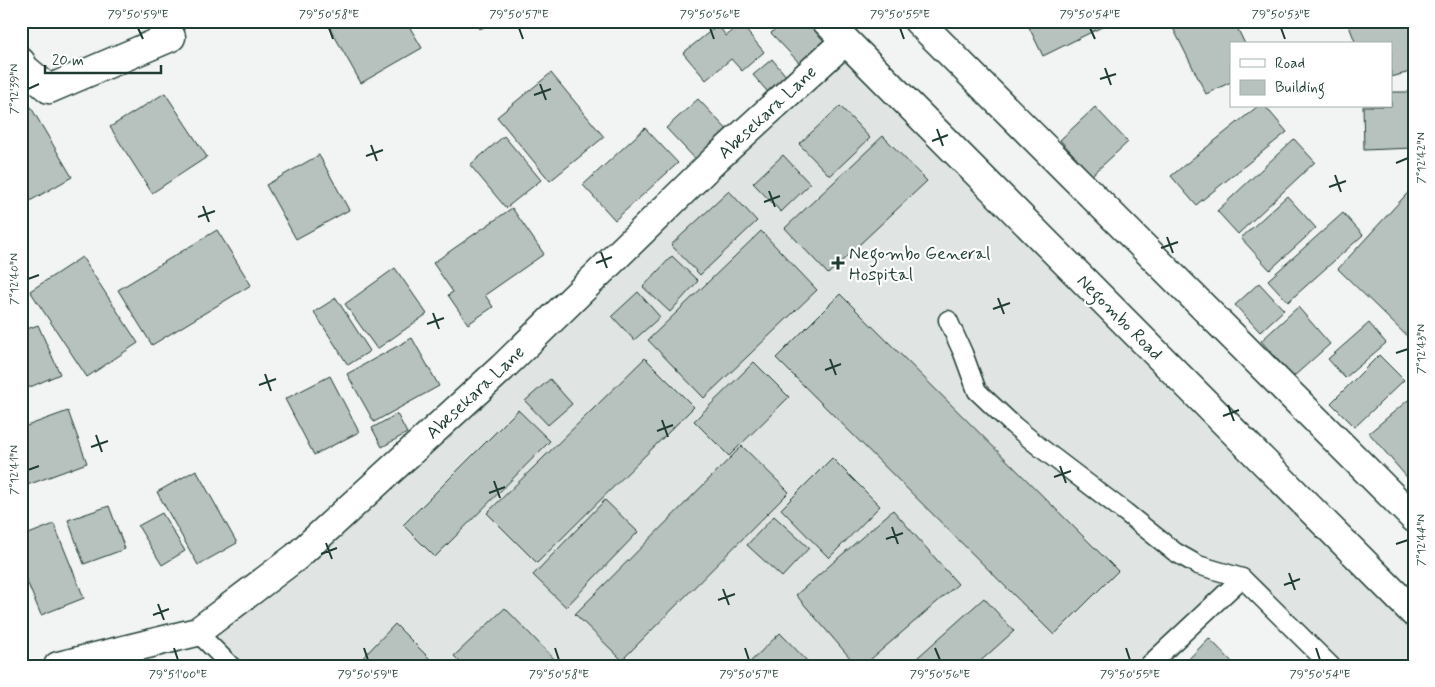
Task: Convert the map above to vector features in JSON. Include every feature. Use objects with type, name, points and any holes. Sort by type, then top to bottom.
[{"type":"main road","name":"Negombo Road","points":[[826,21],[1414,613]]},
{"type":"main road","points":[[918,21],[1414,518]]},
{"type":"main road","points":[[21,62],[24,68],[49,89],[171,37]]},
{"type":"main road","name":"Abesekara Lane","points":[[58,666],[197,632],[296,557],[502,368],[717,158],[845,40]]},
{"type":"lane","points":[[948,320],[977,391],[1013,425],[1175,552],[1198,565],[1242,578],[1330,666]]},
{"type":"lane","points":[[1148,666],[1242,578]]},
{"type":"lane","points":[[197,632],[231,666]]},
{"type":"shaded area","name":"Negombo General Hospital","points":[[845,41],[1414,613],[1414,666],[1331,666],[1242,578],[1148,666],[231,666],[197,632]]},
{"type":"building","points":[[326,21],[406,21],[422,48],[361,83]]},
{"type":"building","points":[[476,21],[495,21],[480,29]]},
{"type":"building","points":[[784,21],[808,21],[830,45],[805,69],[771,33]]},
{"type":"building","points":[[1026,21],[1114,21],[1043,56]]},
{"type":"building","points":[[1175,21],[1234,21],[1244,42],[1230,42],[1230,82],[1206,94],[1171,24]]},
{"type":"building","points":[[1347,21],[1414,21],[1414,71],[1392,77],[1392,42],[1355,42]]},
{"type":"building","points":[[741,24],[764,52],[742,71],[731,59],[706,80],[683,53],[718,25],[726,36]]},
{"type":"building","points":[[772,59],[792,83],[773,98],[753,75]]},
{"type":"building","points":[[551,73],[604,137],[550,181],[497,117]]},
{"type":"building","points":[[1392,92],[1414,92],[1414,148],[1364,150],[1363,108],[1392,108]]},
{"type":"building","points":[[165,93],[207,157],[152,193],[110,127]]},
{"type":"building","points":[[698,99],[734,137],[702,166],[666,128]]},
{"type":"building","points":[[29,104],[72,177],[21,206],[21,108]]},
{"type":"building","points":[[840,106],[870,138],[830,176],[799,144]]},
{"type":"building","points":[[1095,107],[1128,142],[1092,175],[1060,140]]},
{"type":"building","points":[[1256,108],[1267,108],[1287,132],[1196,205],[1171,176]]},
{"type":"building","points":[[645,128],[678,163],[615,220],[583,185]]},
{"type":"building","points":[[504,136],[541,180],[506,208],[470,165]]},
{"type":"building","points":[[883,136],[927,181],[828,274],[785,228]]},
{"type":"building","points":[[1294,139],[1315,162],[1238,234],[1217,211]]},
{"type":"building","points":[[319,155],[349,210],[296,239],[266,185]]},
{"type":"building","points":[[783,155],[810,184],[781,212],[753,183]]},
{"type":"building","points":[[1414,186],[1414,343],[1338,269]]},
{"type":"building","points":[[729,191],[757,221],[700,275],[671,245]]},
{"type":"building","points":[[1287,196],[1316,228],[1270,270],[1241,238]]},
{"type":"building","points":[[512,208],[544,254],[485,295],[493,307],[468,324],[448,295],[453,292],[433,263]]},
{"type":"building","points":[[1343,213],[1363,235],[1288,302],[1268,280]]},
{"type":"building","points":[[217,230],[251,285],[152,345],[118,290]]},
{"type":"building","points":[[761,231],[817,290],[704,398],[648,340]]},
{"type":"building","points":[[672,256],[698,281],[670,312],[643,287]]},
{"type":"building","points":[[82,257],[138,343],[87,377],[30,291]]},
{"type":"building","points":[[395,268],[427,314],[377,349],[345,304]]},
{"type":"building","points":[[1259,283],[1284,310],[1260,332],[1235,305]]},
{"type":"building","points":[[638,292],[660,317],[634,340],[612,316]]},
{"type":"building","points":[[840,294],[1118,571],[1054,635],[776,358]]},
{"type":"building","points":[[336,298],[370,351],[348,365],[314,312]]},
{"type":"building","points":[[1298,307],[1330,344],[1293,377],[1261,341]]},
{"type":"building","points":[[21,316],[27,329],[38,325],[60,374],[21,391]]},
{"type":"building","points":[[1369,323],[1386,343],[1345,378],[1328,359]]},
{"type":"building","points":[[412,338],[439,386],[374,422],[347,374]]},
{"type":"building","points":[[1379,355],[1404,380],[1355,427],[1331,403]]},
{"type":"building","points":[[645,358],[694,407],[537,563],[487,513]]},
{"type":"building","points":[[754,362],[789,397],[729,456],[694,421]]},
{"type":"building","points":[[330,376],[359,432],[314,455],[285,399]]},
{"type":"building","points":[[550,379],[572,404],[548,425],[525,401]]},
{"type":"building","points":[[1414,395],[1414,479],[1411,482],[1369,433]]},
{"type":"building","points":[[518,410],[550,441],[435,557],[403,525]]},
{"type":"building","points":[[68,411],[87,463],[22,487],[21,428]]},
{"type":"building","points":[[397,414],[407,433],[382,447],[372,428]]},
{"type":"building","points":[[742,446],[789,492],[622,660],[575,614]]},
{"type":"building","points":[[832,458],[880,506],[829,558],[781,509]]},
{"type":"building","points":[[196,470],[237,543],[198,565],[157,492]]},
{"type":"building","points":[[605,500],[638,532],[566,607],[533,575]]},
{"type":"building","points":[[109,506],[125,549],[84,564],[68,520]]},
{"type":"building","points":[[893,510],[958,584],[863,666],[857,666],[796,595]]},
{"type":"building","points":[[162,513],[185,551],[162,565],[138,526]]},
{"type":"building","points":[[774,516],[809,548],[782,577],[747,545]]},
{"type":"building","points":[[54,524],[84,598],[41,615],[21,567],[21,537]]},
{"type":"building","points":[[984,598],[1014,631],[975,666],[908,666]]},
{"type":"building","points":[[505,608],[561,666],[464,666],[454,656]]},
{"type":"building","points":[[395,624],[437,666],[355,666]]},
{"type":"building","points":[[780,633],[812,666],[746,666]]},
{"type":"building","points":[[1209,638],[1236,666],[1182,666]]},
{"type":"place","name":"Negombo General Hospital","points":[[838,263]]}]
